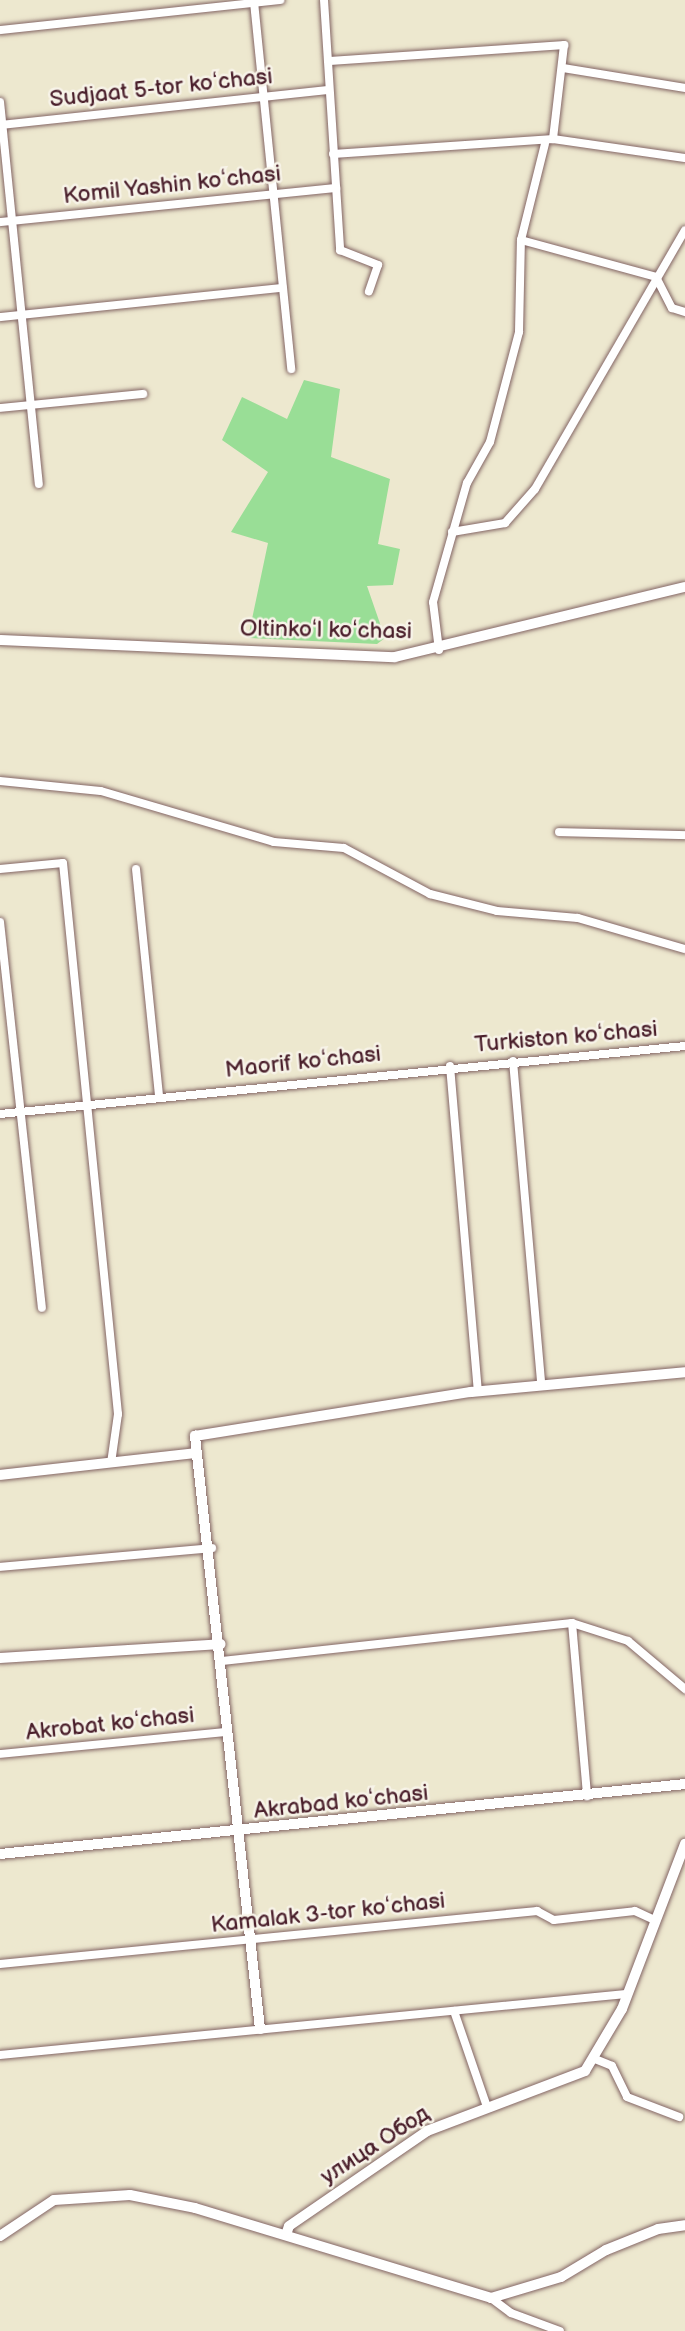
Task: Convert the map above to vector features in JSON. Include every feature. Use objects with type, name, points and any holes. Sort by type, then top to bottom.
[{"type":"main road","name":"Oltinkoʻl koʻchasi","points":[[0,639],[395,657],[439,650],[685,587]]},
{"type":"street","points":[[0,30],[280,0]]},
{"type":"street","points":[[324,0],[330,61],[326,90],[340,250],[378,265],[369,291]]},
{"type":"street","points":[[254,2],[260,97],[291,369]]},
{"type":"street","points":[[330,61],[559,45],[566,49],[549,142],[521,240],[519,332],[490,442],[467,483],[433,602],[439,650]]},
{"type":"street","points":[[563,68],[685,88]]},
{"type":"street","name":"Sudjaat 5-tor koʻchasi","points":[[1,125],[326,90]]},
{"type":"street","points":[[0,102],[38,484]]},
{"type":"street","points":[[333,154],[549,142],[685,158]]},
{"type":"street","name":"Komil Yashin koʻchasi","points":[[12,220],[336,188]]},
{"type":"street","points":[[0,222],[12,220]]},
{"type":"street","points":[[452,532],[505,523],[535,489],[685,230]]},
{"type":"street","points":[[521,240],[656,277],[672,308],[685,312]]},
{"type":"street","points":[[0,317],[283,288]]},
{"type":"street","points":[[0,408],[143,394]]},
{"type":"street","points":[[0,781],[101,791],[274,842],[344,848],[430,894],[497,911],[578,918],[685,949]]},
{"type":"street","points":[[559,832],[685,835]]},
{"type":"street","points":[[0,869],[63,863],[118,1414],[111,1462]]},
{"type":"street","points":[[135,869],[159,1097]]},
{"type":"street","points":[[0,922],[42,1308]]},
{"type":"street","name":"Turkiston koʻchasi","points":[[450,1066],[685,1046]]},
{"type":"street","points":[[513,1061],[541,1384]]},
{"type":"street","points":[[450,1066],[478,1391]]},
{"type":"street","name":"Maorif koʻchasi","points":[[0,1114],[450,1066]]},
{"type":"street","points":[[261,2029],[224,1732],[221,1644],[212,1548],[195,1436],[478,1391],[685,1372]]},
{"type":"street","points":[[0,1475],[197,1453]]},
{"type":"street","points":[[0,1567],[212,1548]]},
{"type":"street","points":[[222,1661],[572,1623],[628,1641],[685,1689]]},
{"type":"street","points":[[572,1623],[587,1796]]},
{"type":"street","points":[[0,1658],[221,1644]]},
{"type":"street","name":"Akrobat koʻchasi","points":[[0,1754],[224,1732]]},
{"type":"street","name":"Akrabad koʻchasi","points":[[0,1854],[237,1832],[685,1784]]},
{"type":"street","points":[[679,2118],[627,2097],[612,2066],[595,2059],[626,1994],[685,1844]]},
{"type":"street","name":"Kamalak 3-tor koʻchasi","points":[[0,1964],[537,1911],[554,1920],[627,1911],[656,1921]]},
{"type":"street","points":[[0,2055],[626,1994]]},
{"type":"street","points":[[454,2011],[487,2106]]},
{"type":"street","name":"улица Обод","points":[[286,2235],[289,2226],[427,2131],[585,2071],[595,2059]]},
{"type":"street","points":[[0,2236],[54,2200],[130,2195],[286,2235],[491,2298],[510,2313],[560,2331]]},
{"type":"street","points":[[491,2298],[561,2277],[606,2250],[658,2229],[685,2225]]},
{"type":"green space","points":[[304,380],[340,389],[331,457],[390,479],[378,544],[400,549],[393,585],[367,586],[385,638],[377,644],[248,638],[268,543],[231,532],[268,472],[222,440],[242,397],[287,419]]}]
